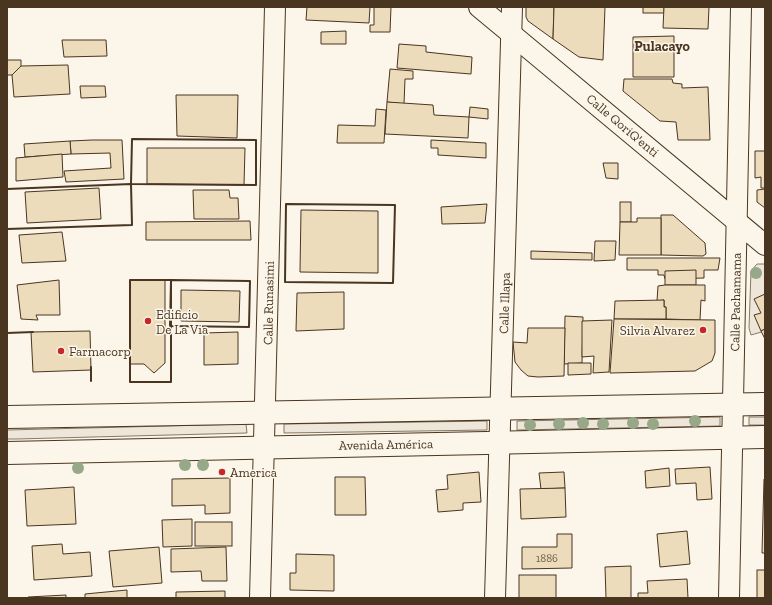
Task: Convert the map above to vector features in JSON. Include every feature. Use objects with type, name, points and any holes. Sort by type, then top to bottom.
[{"type":"main road","points":[[7,417],[265,411],[501,409],[765,404]]},
{"type":"main road","name":"Avenida América","points":[[7,453],[765,437]]},
{"type":"street","name":"Calle Runasimi","points":[[260,598],[275,7]]},
{"type":"street","name":"Calle QoriQ'enti","points":[[479,7],[765,244]]},
{"type":"street","name":"Calle Illapa","points":[[495,598],[512,7]]},
{"type":"street","name":"Calle Pachamama","points":[[729,598],[741,7]]},
{"type":"shaded area","points":[[757,264],[765,264],[765,331],[751,335],[749,328],[751,271]]},
{"type":"shaded area","points":[[720,417],[720,426],[517,430],[517,421]]},
{"type":"shaded area","points":[[749,417],[765,417],[765,425],[749,425]]},
{"type":"shaded area","points":[[487,421],[487,430],[284,433],[284,424]]},
{"type":"shaded area","points":[[246,424],[247,433],[7,439],[7,430]]},
{"type":"building","points":[[307,7],[370,7],[369,23],[306,20]]},
{"type":"building","points":[[374,7],[391,7],[390,32],[370,32],[370,25],[374,25]]},
{"type":"building","points":[[526,7],[554,7],[553,39],[528,21],[526,17]]},
{"type":"building","points":[[554,7],[605,7],[603,60],[579,57],[553,39]]},
{"type":"building","points":[[643,7],[664,7],[664,13],[643,13]]},
{"type":"building","points":[[664,7],[709,7],[708,29],[663,28]]},
{"type":"building","points":[[346,31],[346,44],[321,44],[321,32]]},
{"type":"building","points":[[674,36],[674,77],[633,77],[633,37]]},
{"type":"building","points":[[62,40],[106,40],[107,56],[64,57]]},
{"type":"building","points":[[399,44],[426,46],[426,52],[472,57],[471,74],[397,68]]},
{"type":"building","points":[[7,60],[21,60],[21,66],[12,75],[7,75]]},
{"type":"building","points":[[68,65],[70,94],[14,97],[12,75],[21,66]]},
{"type":"building","points":[[390,69],[413,71],[413,79],[405,79],[404,104],[387,102]]},
{"type":"building","points":[[624,79],[672,79],[673,83],[682,84],[682,88],[708,87],[710,140],[678,140],[676,122],[660,121],[623,91]]},
{"type":"building","points":[[80,86],[105,86],[106,97],[81,98]]},
{"type":"building","points":[[176,95],[238,95],[237,138],[177,136]]},
{"type":"building","points":[[387,102],[433,105],[434,115],[469,117],[468,138],[385,134]]},
{"type":"building","points":[[470,107],[488,109],[488,119],[469,117]]},
{"type":"building","points":[[376,109],[386,110],[384,143],[337,143],[338,125],[375,126]]},
{"type":"building","points":[[122,140],[124,179],[66,182],[64,171],[111,168],[110,153],[71,154],[70,141]]},
{"type":"building","points":[[431,140],[486,143],[486,158],[438,155],[438,148],[431,148]]},
{"type":"building","points":[[70,141],[71,154],[25,157],[24,144]]},
{"type":"building","points":[[147,148],[245,148],[244,185],[147,184]]},
{"type":"building","points":[[755,151],[765,151],[765,188],[761,188],[761,177],[755,178]]},
{"type":"building","points":[[62,154],[63,177],[16,181],[16,158]]},
{"type":"building","points":[[603,163],[618,163],[618,179],[606,178]]},
{"type":"building","points":[[99,188],[101,219],[27,223],[25,192]]},
{"type":"building","points":[[765,189],[765,208],[757,202],[757,190]]},
{"type":"building","points":[[193,190],[229,190],[230,198],[238,198],[239,219],[194,219]]},
{"type":"building","points":[[620,202],[631,202],[631,222],[620,222]]},
{"type":"building","points":[[487,204],[485,223],[442,224],[441,207]]},
{"type":"building","points":[[301,210],[378,211],[378,273],[300,272]]},
{"type":"building","points":[[661,215],[673,215],[705,243],[706,254],[703,256],[661,255]]},
{"type":"building","points":[[637,218],[661,218],[661,255],[619,255],[620,222],[637,222]]},
{"type":"building","points":[[250,221],[251,240],[146,240],[146,222]]},
{"type":"building","points":[[62,232],[66,261],[22,263],[19,235]]},
{"type":"building","points":[[595,241],[616,241],[615,260],[594,261]]},
{"type":"building","points":[[531,251],[592,253],[592,260],[531,259]]},
{"type":"building","points":[[627,258],[720,258],[718,270],[704,270],[704,278],[665,279],[664,275],[658,275],[658,270],[627,270]]},
{"type":"building","points":[[696,270],[696,285],[665,285],[665,271]]},
{"type":"building","points":[[59,280],[60,315],[36,315],[38,320],[21,319],[17,285]]},
{"type":"building","name":"Edificio De La Via","points":[[130,280],[165,280],[165,363],[154,373],[144,364],[130,364]]},
{"type":"building","points":[[705,285],[705,301],[701,300],[700,320],[666,319],[666,307],[664,307],[664,300],[657,301],[658,286]]},
{"type":"building","points":[[181,290],[240,291],[239,322],[181,321]]},
{"type":"building","points":[[344,292],[344,329],[296,331],[297,293]]},
{"type":"building","points":[[765,294],[765,329],[761,331],[754,315],[761,313],[754,299]]},
{"type":"building","points":[[664,300],[664,307],[666,307],[666,319],[614,319],[615,301]]},
{"type":"building","points":[[565,316],[583,317],[582,363],[564,364]]},
{"type":"building","points":[[614,319],[715,320],[715,353],[712,361],[695,371],[610,373]]},
{"type":"building","points":[[612,320],[609,372],[593,373],[594,356],[582,357],[582,321]]},
{"type":"building","points":[[528,328],[565,328],[564,376],[528,376],[515,362],[513,342],[527,343]]},
{"type":"building","points":[[765,329],[765,339],[761,331]]},
{"type":"building","name":"Farmacorp","points":[[90,331],[91,370],[33,372],[31,332]]},
{"type":"building","points":[[238,332],[238,364],[204,365],[204,333]]},
{"type":"building","points":[[568,363],[591,363],[591,374],[568,375]]},
{"type":"building","points":[[710,467],[712,499],[697,500],[696,483],[676,484],[675,469]]},
{"type":"building","points":[[669,468],[670,486],[646,488],[645,471]]},
{"type":"building","points":[[479,472],[481,502],[463,503],[463,510],[438,512],[436,490],[448,489],[447,475]]},
{"type":"building","points":[[564,472],[565,488],[541,489],[539,473]]},
{"type":"building","points":[[335,477],[365,477],[366,515],[335,515]]},
{"type":"building","points":[[230,478],[230,513],[205,514],[205,505],[172,506],[172,479]]},
{"type":"building","points":[[764,479],[765,553],[762,553]]},
{"type":"building","points":[[74,487],[76,524],[27,526],[25,490]]},
{"type":"building","points":[[565,488],[566,517],[521,519],[520,489]]},
{"type":"building","points":[[192,519],[192,546],[163,547],[162,520]]},
{"type":"building","points":[[195,522],[232,522],[232,546],[195,546]]},
{"type":"building","points":[[687,531],[690,564],[660,567],[657,534]]},
{"type":"building","points":[[557,534],[572,534],[572,568],[522,569],[522,547],[557,547]]},
{"type":"building","points":[[62,544],[63,554],[90,552],[92,576],[34,580],[32,546]]},
{"type":"building","points":[[159,547],[162,583],[113,587],[109,551]]},
{"type":"building","points":[[226,547],[227,581],[202,581],[201,571],[171,572],[171,549]]},
{"type":"building","points":[[296,554],[334,555],[334,591],[290,590],[290,573],[296,573]]},
{"type":"building","points":[[631,566],[631,598],[606,598],[605,567]]},
{"type":"building","points":[[757,570],[765,570],[765,598],[757,598]]},
{"type":"building","points":[[519,575],[556,575],[556,598],[519,598]]},
{"type":"building","points":[[687,579],[688,598],[638,598],[638,593],[648,593],[647,581]]},
{"type":"building","points":[[127,590],[127,598],[85,598],[85,594]]},
{"type":"building","points":[[225,591],[225,598],[176,598],[176,592]]},
{"type":"building","points":[[66,595],[66,598],[28,598],[28,597]]},
{"type":"wall","points":[[132,139],[256,140],[256,185],[131,184],[132,139]]},
{"type":"wall","points":[[7,189],[131,184],[132,225],[7,229]]},
{"type":"wall","points":[[286,204],[395,205],[393,283],[285,282],[286,204]]},
{"type":"wall","points":[[130,280],[171,280],[171,382],[130,382],[130,280]]},
{"type":"wall","points":[[171,280],[250,281],[249,327],[170,326],[171,280]]},
{"type":"wall","points":[[7,333],[33,332]]},
{"type":"wall","points":[[91,367],[91,381]]},
{"type":"place","name":"Edificio De La Via","points":[[148,321]]},
{"type":"place","name":"Silvia Alvarez","points":[[703,330]]},
{"type":"place","name":"Farmacorp","points":[[61,351]]},
{"type":"place","name":"America","points":[[222,472]]},
{"type":"district","name":"Pulacayo","points":[[662,46]]}]
